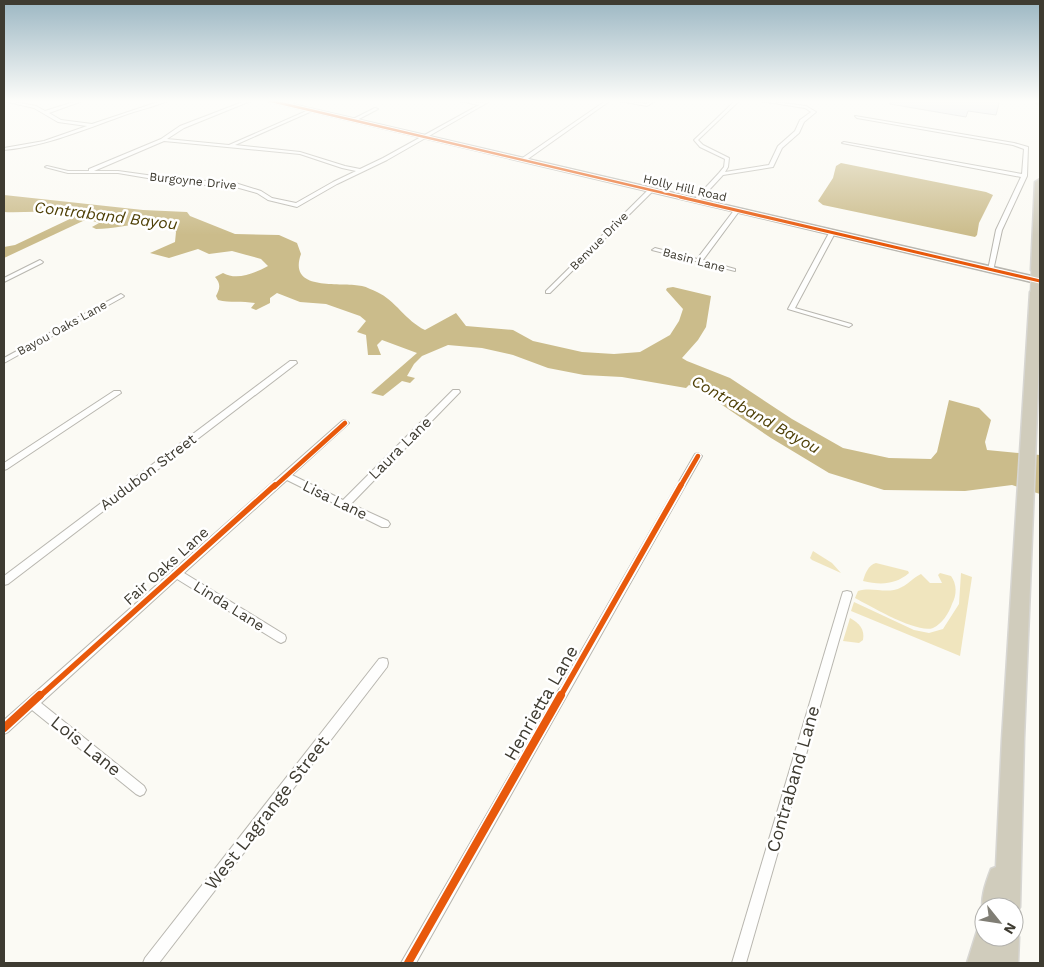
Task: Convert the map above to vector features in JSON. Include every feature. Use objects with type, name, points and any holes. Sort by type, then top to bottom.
[{"type":"highway","points":[[1007,897],[1032,368],[1038,281],[1040,182]]},
{"type":"highway","points":[[996,897],[1010,829]]},
{"type":"highway","points":[[980,963],[984,947]]},
{"type":"highway","points":[[1004,963],[1005,947]]},
{"type":"street","points":[[4,149],[29,145]]},
{"type":"street","points":[[86,172],[151,145]]},
{"type":"street","points":[[211,145],[300,152],[319,157],[342,167],[360,170],[410,145]]},
{"type":"street","points":[[228,147],[232,145]]},
{"type":"street","name":"Holly Hill Road","points":[[460,145],[1038,281]]},
{"type":"street","points":[[523,160],[544,145]]},
{"type":"street","points":[[696,200],[721,174],[726,167],[727,159],[699,145]]},
{"type":"street","points":[[721,174],[771,166],[776,153],[784,145]]},
{"type":"street","points":[[856,145],[1024,176]]},
{"type":"street","points":[[991,270],[999,230],[1024,176],[1028,150],[1018,145]]},
{"type":"street","name":"Burgoyne Drive","points":[[48,167],[68,172],[118,172],[183,182],[232,184],[259,192],[270,200],[296,205],[360,170]]},
{"type":"street","name":"Benvue Drive","points":[[548,292],[651,190]]},
{"type":"street","points":[[699,262],[737,210]]},
{"type":"street","points":[[832,232],[792,309],[849,325]]},
{"type":"street","name":"Basin Lane","points":[[655,250],[733,270]]},
{"type":"street","points":[[4,280],[40,262]]},
{"type":"street","name":"Bayou Oaks Lane","points":[[4,361],[121,296]]},
{"type":"street","name":"Audubon Street","points":[[4,581],[293,363]]},
{"type":"street","name":"Laura Lane","points":[[344,504],[456,392]]},
{"type":"street","points":[[4,467],[117,393]]},
{"type":"street","name":"Fair Oaks Lane","points":[[4,728],[345,423]]},
{"type":"street","name":"Henrietta Lane","points":[[408,963],[698,456]]},
{"type":"street","name":"Lisa Lane","points":[[286,476],[384,524]]},
{"type":"street","name":"Linda Lane","points":[[177,574],[281,638]]},
{"type":"street","name":"Contraband Lane","points":[[739,963],[847,595]]},
{"type":"street","name":"West Lagrange Street","points":[[150,963],[383,663]]},
{"type":"street","name":"Lois Lane","points":[[32,703],[140,790]]},
{"type":"shaded area","points":[[813,551],[832,563],[841,573],[812,560],[810,558]]},
{"type":"shaded area","points":[[876,563],[908,571],[909,573],[893,582],[875,583],[863,581],[869,568]]},
{"type":"shaded area","points":[[940,573],[951,576],[954,582],[954,601],[942,621],[933,628],[926,629],[906,623],[882,613],[855,598],[858,591],[862,590],[898,589],[921,574],[930,583],[942,583],[938,575]]},
{"type":"shaded area","points":[[961,573],[972,577],[960,656],[851,611],[854,602],[914,630],[929,633],[943,629],[959,604]]},
{"type":"shaded area","points":[[850,618],[859,624],[862,630],[863,640],[859,643],[843,641]]},
{"type":"water","points":[[841,163],[993,195],[979,223],[975,237],[823,205],[818,201],[833,178],[836,166]]},
{"type":"water","name":"Contraband Bayou","points":[[4,195],[143,210],[187,212],[190,216],[235,234],[279,235],[297,243],[301,254],[299,266],[302,275],[309,280],[319,283],[368,288],[383,296],[425,330],[456,313],[466,326],[513,330],[533,341],[582,352],[614,354],[640,352],[670,335],[679,321],[683,309],[666,290],[667,288],[673,287],[711,296],[706,327],[698,340],[682,358],[730,378],[792,419],[843,448],[889,458],[931,459],[937,452],[949,400],[979,408],[991,420],[985,442],[987,450],[1040,455],[1040,494],[1012,485],[965,491],[884,490],[829,473],[771,438],[697,388],[689,385],[686,388],[622,377],[584,375],[548,368],[513,355],[482,348],[448,345],[422,356],[414,364],[407,376],[415,378],[410,383],[402,381],[383,396],[371,393],[417,353],[382,340],[377,345],[381,355],[368,355],[366,335],[357,332],[366,321],[360,316],[326,304],[300,302],[277,293],[270,298],[270,303],[256,310],[251,308],[255,303],[218,300],[216,296],[219,284],[215,277],[223,273],[234,276],[246,275],[268,266],[261,259],[232,251],[209,254],[198,249],[169,258],[150,253],[175,242],[176,232],[167,227],[138,224],[96,229],[92,227],[99,223],[90,220],[83,221],[4,258],[4,247],[15,245],[74,217],[48,212],[4,212]]},
{"type":"cycle path","points":[[460,145],[1040,281]]},
{"type":"cycle path","points":[[4,728],[345,423]]},
{"type":"cycle path","points":[[408,963],[698,456]]}]
